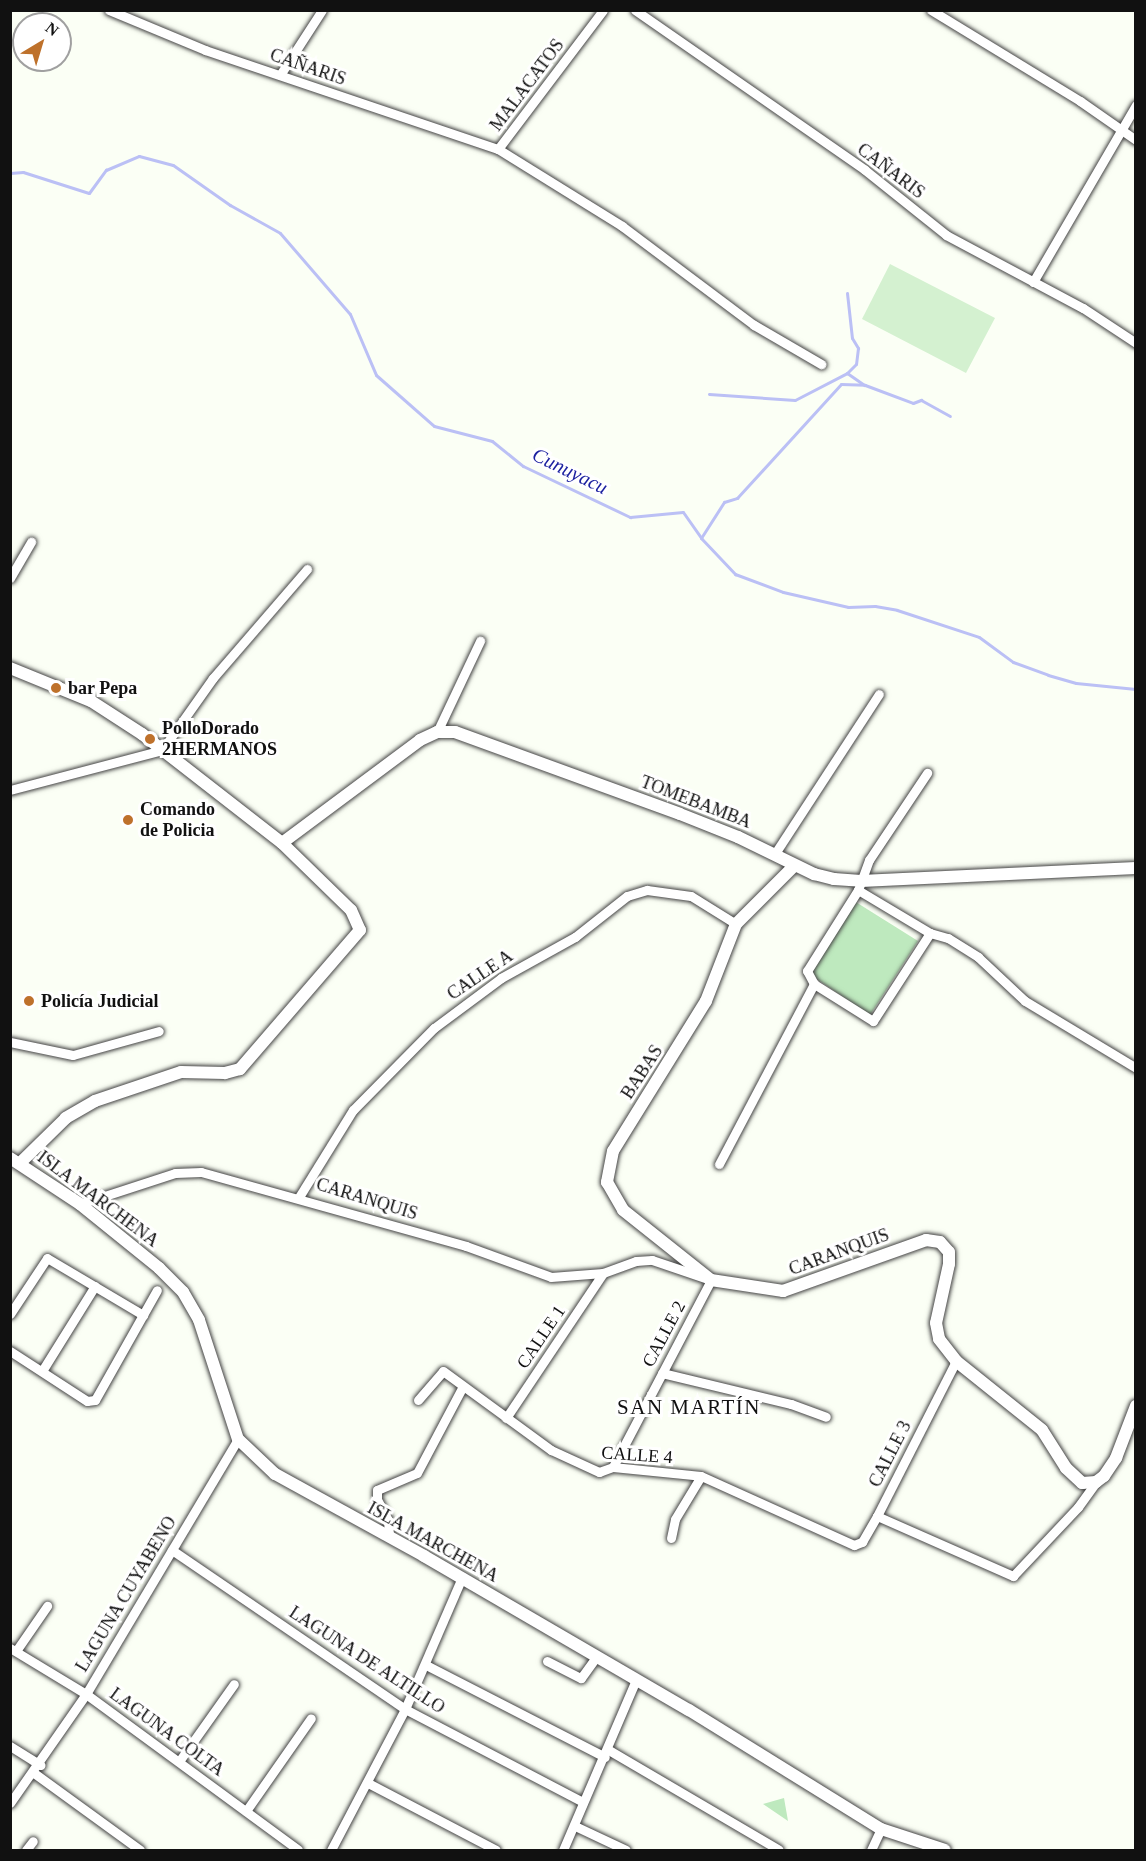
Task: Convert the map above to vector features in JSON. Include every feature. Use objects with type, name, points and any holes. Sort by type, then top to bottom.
[{"type":"street","points":[[280,75],[322,10]]},
{"type":"street","name":"MALACATOS","points":[[498,149],[603,10]]},
{"type":"street","name":"CAÑARIS","points":[[635,10],[865,170],[946,235],[1083,308],[1136,343]]},
{"type":"street","points":[[931,10],[1080,101],[1136,140]]},
{"type":"street","name":"CAÑARIS","points":[[110,11],[280,75],[498,149],[622,226],[754,325],[821,364]]},
{"type":"street","points":[[1033,282],[1119,130],[1136,105]]},
{"type":"street","points":[[10,578],[31,542]]},
{"type":"street","points":[[10,790],[162,750],[213,678],[307,569]]},
{"type":"street","points":[[282,843],[437,732],[480,641]]},
{"type":"street","points":[[10,668],[91,701],[162,750],[282,843],[351,910],[360,930],[240,1069],[225,1073],[181,1071],[95,1101],[66,1118],[15,1160]]},
{"type":"street","points":[[774,855],[879,694]]},
{"type":"street","name":"TOMEBAMBA","points":[[437,732],[455,732],[680,814],[794,866],[859,886],[1136,868]]},
{"type":"street","points":[[927,773],[869,860],[859,886],[809,966],[807,975],[814,984],[873,1022],[930,933]]},
{"type":"street","name":"BABAS","points":[[711,1280],[623,1209],[607,1182],[608,1164],[613,1150],[706,1001],[736,924],[794,866]]},
{"type":"street","points":[[859,886],[930,933],[948,938],[978,957],[1025,1001],[1136,1068]]},
{"type":"street","name":"CALLE A","points":[[299,1197],[353,1110],[434,1028],[501,978],[575,938],[627,896],[647,890],[691,896],[736,924]]},
{"type":"street","points":[[719,1164],[814,984]]},
{"type":"street","points":[[10,1042],[73,1055],[159,1031]]},
{"type":"street","name":"ISLA MARCHENA","points":[[15,1160],[80,1204],[159,1268],[183,1292],[199,1320],[238,1439],[282,1479],[462,1577],[881,1829],[945,1851]]},
{"type":"street","name":"CARANQUIS","points":[[80,1204],[175,1173],[201,1172],[299,1197],[466,1245],[534,1273],[551,1277],[603,1273],[636,1261],[652,1260],[711,1280],[793,1289],[874,1257],[926,1240],[940,1242],[949,1252],[949,1264],[936,1331],[956,1361],[1042,1430],[1073,1476],[1082,1482],[1096,1482]]},
{"type":"street","points":[[10,1314],[47,1258],[143,1315]]},
{"type":"street","name":"CALLE 1","points":[[506,1418],[603,1273]]},
{"type":"street","name":"CALLE 2","points":[[613,1467],[711,1280]]},
{"type":"street","points":[[42,1371],[95,1286]]},
{"type":"street","points":[[10,1351],[87,1401],[95,1400],[156,1290]]},
{"type":"street","name":"CALLE 3","points":[[842,1541],[860,1544],[877,1516],[956,1361]]},
{"type":"street","name":"CALLE 4","points":[[418,1400],[439,1371],[446,1372],[551,1450],[599,1472],[613,1467],[701,1476],[842,1541]]},
{"type":"street","points":[[662,1373],[790,1404],[826,1417]]},
{"type":"street","points":[[389,1537],[389,1523],[377,1498],[377,1491],[417,1473],[464,1386]]},
{"type":"street","points":[[877,1516],[1013,1576],[1116,1458],[1136,1406]]},
{"type":"street","name":"LAGUNA CUYABENO","points":[[10,1803],[40,1765],[86,1694],[238,1439]]},
{"type":"street","points":[[671,1538],[675,1519],[701,1476]]},
{"type":"street","name":"LAGUNA DE ALTILLO","points":[[172,1550],[405,1709],[583,1802]]},
{"type":"street","points":[[331,1851],[368,1784],[405,1709],[426,1665],[462,1577]]},
{"type":"street","points":[[13,1650],[46,1606]]},
{"type":"street","name":"LAGUNA COLTA","points":[[13,1650],[86,1694],[180,1761],[298,1851]]},
{"type":"street","points":[[548,1661],[581,1678],[596,1656]]},
{"type":"street","points":[[426,1665],[606,1753],[779,1851]]},
{"type":"street","points":[[563,1851],[636,1680]]},
{"type":"street","points":[[180,1761],[234,1684]]},
{"type":"street","points":[[246,1811],[311,1718]]},
{"type":"street","points":[[10,1746],[40,1765]]},
{"type":"street","points":[[34,1773],[140,1851]]},
{"type":"street","points":[[368,1784],[496,1851]]},
{"type":"street","points":[[575,1826],[626,1851]]},
{"type":"street","points":[[871,1851],[881,1829]]},
{"type":"street","points":[[758,1851],[762,1840]]},
{"type":"street","points":[[26,1851],[33,1841]]},
{"type":"street","points":[[601,1851],[606,1841]]},
{"type":"green space","points":[[890,264],[995,318],[966,373],[862,319]]},
{"type":"green space","points":[[851,899],[918,941],[870,1015],[808,973]]},
{"type":"green space","points":[[784,1798],[788,1821],[763,1804]]},
{"type":"waterway","name":"Cunuyacu","points":[[10,173],[23,172],[89,193],[106,170],[139,156],[173,165],[230,205],[280,233],[350,314],[376,375],[434,426],[492,441],[523,466],[630,517],[683,512],[701,538],[735,574],[783,592],[848,607],[875,606],[897,610],[979,637],[1013,662],[1048,675],[1076,683],[1136,689]]},
{"type":"waterway","points":[[847,293],[852,338],[858,348],[856,364],[847,373],[864,385]]},
{"type":"waterway","points":[[709,394],[795,400],[847,373]]},
{"type":"waterway","points":[[701,538],[724,502],[737,498],[841,384],[865,385],[913,403],[921,400],[950,416]]},
{"type":"place","name":"bar Pepa","points":[[56,688]]},
{"type":"place","name":"PolloDorado 2HERMANOS","points":[[150,739]]},
{"type":"place","name":"Comando de Policia","points":[[128,820]]},
{"type":"place","name":"Policía Judicial","points":[[29,1001]]},
{"type":"district","name":"SAN MARTÍN","points":[[689,1407]]}]
